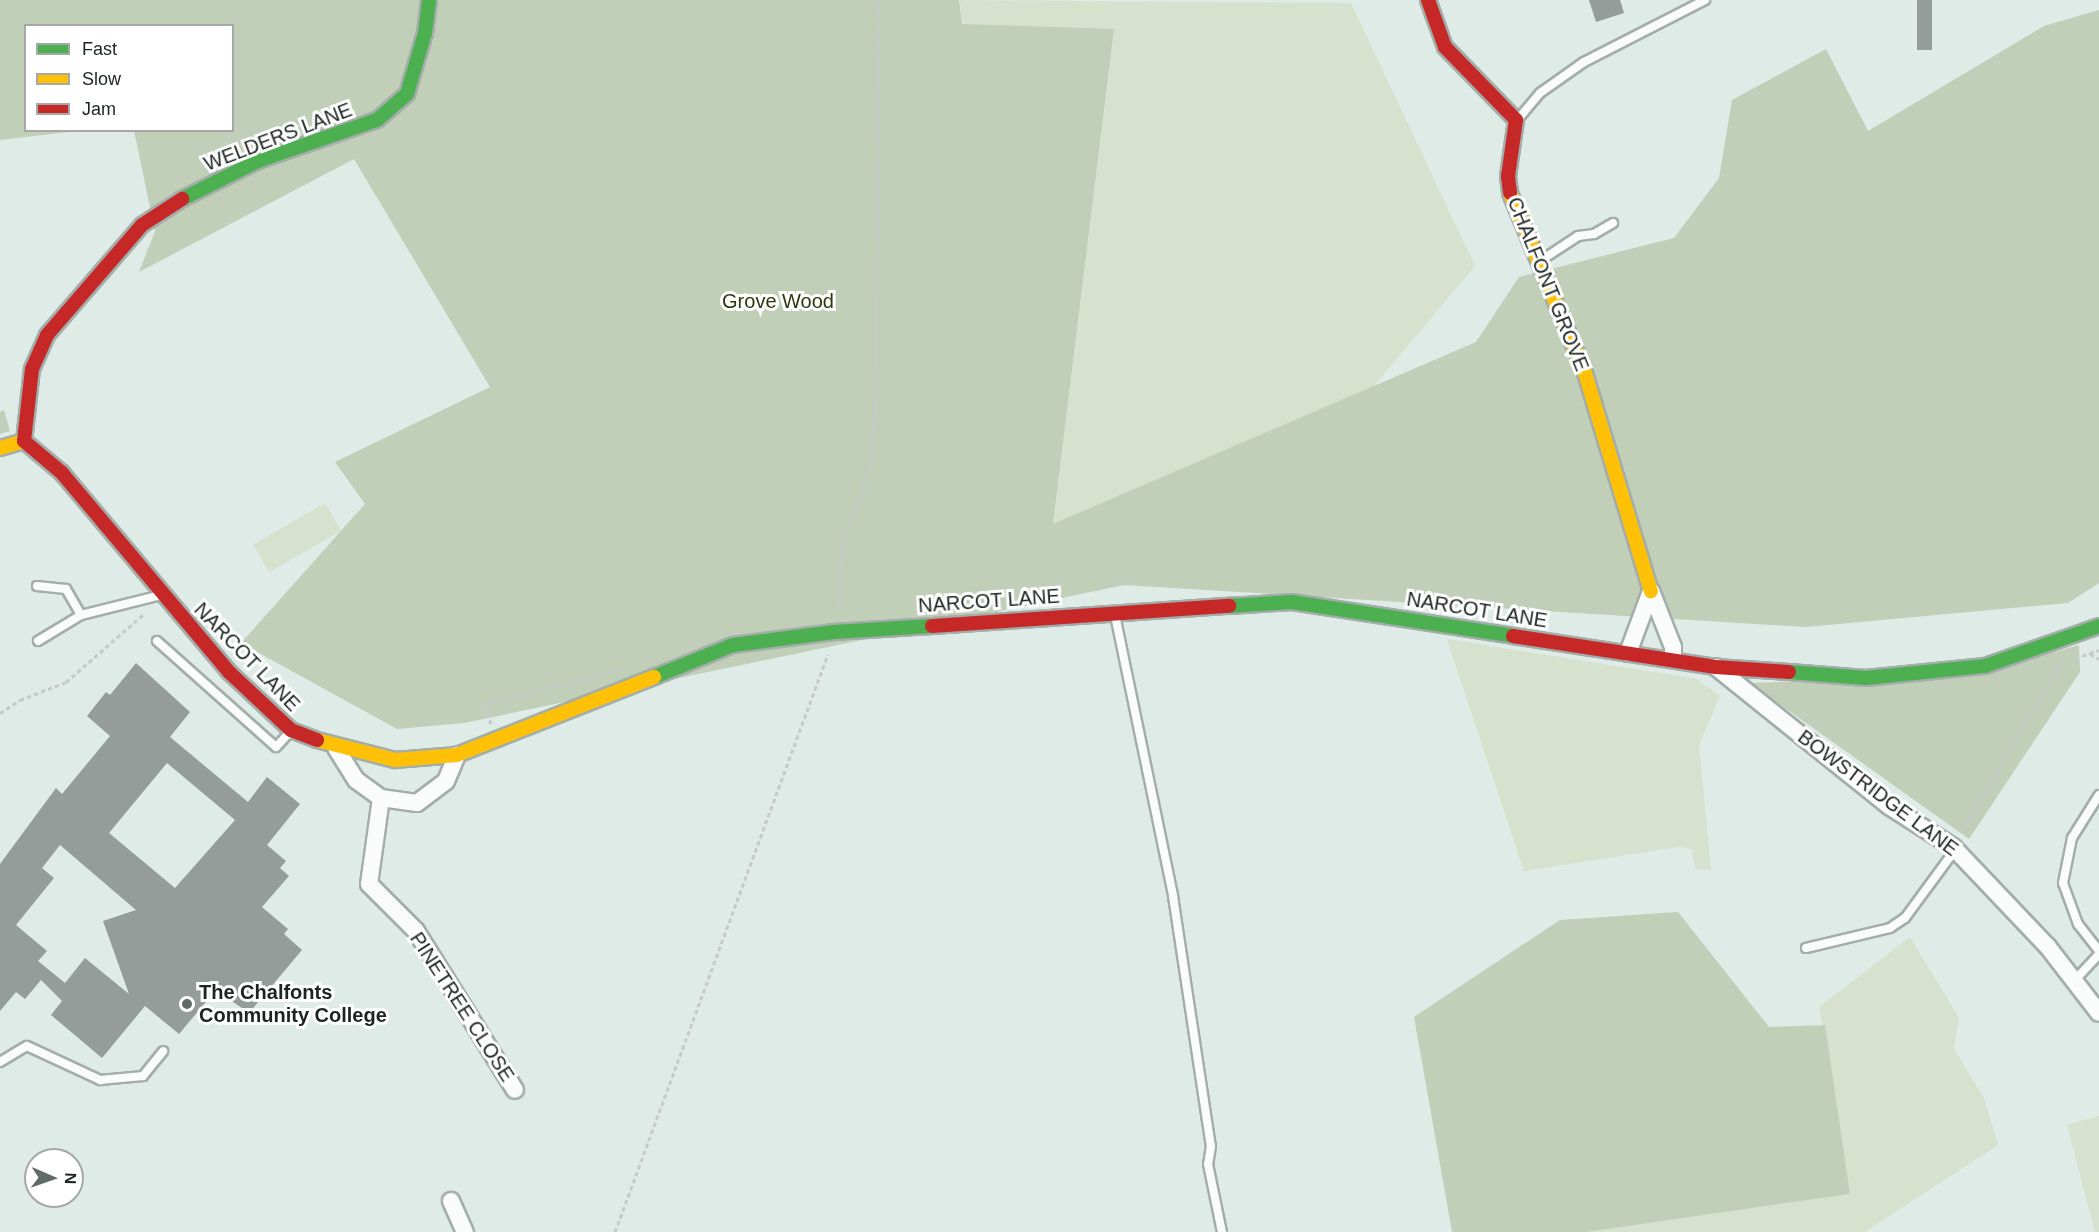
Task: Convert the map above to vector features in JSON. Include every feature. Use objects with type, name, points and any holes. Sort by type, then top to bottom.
[{"type":"street","name":"WELDERS LANE","points":[[24,441],[32,369],[47,335],[142,225],[204,185],[258,161],[376,120],[407,94],[425,33],[429,0]]},
{"type":"street","points":[[1428,0],[1445,47],[1516,120]]},
{"type":"street","name":"CHALFONT GROVE","points":[[1516,120],[1508,176],[1510,198],[1585,373],[1651,591],[1673,647],[1673,659]]},
{"type":"street","points":[[0,448],[24,441]]},
{"type":"street","name":"NARCOT LANE","points":[[24,441],[62,473],[162,597],[229,672],[291,730],[336,748],[395,760],[458,755],[498,742],[733,645],[834,632],[1115,611],[1292,602],[1716,667],[1866,678],[1985,666],[2099,626]]},
{"type":"street","points":[[1628,652],[1651,591]]},
{"type":"street","name":"BOWSTRIDGE LANE","points":[[1716,667],[1889,806],[1954,848],[2048,947],[2099,1013]]},
{"type":"street","points":[[336,748],[356,780],[381,798],[417,803],[446,781],[458,755]]},
{"type":"street","name":"PINETREE CLOSE","points":[[381,798],[369,884],[416,931],[514,1090]]},
{"type":"street","points":[[451,1201],[465,1232]]},
{"type":"lane","points":[[1516,120],[1540,93],[1563,76],[1705,0]]},
{"type":"lane","points":[[1538,262],[1578,236],[1594,234],[1613,223]]},
{"type":"lane","points":[[37,585],[66,589],[81,615]]},
{"type":"lane","points":[[38,641],[81,615],[128,607],[162,597]]},
{"type":"lane","points":[[1115,611],[1173,896],[1211,1146],[1208,1164],[1222,1232]]},
{"type":"lane","points":[[156,641],[276,747],[291,730]]},
{"type":"lane","points":[[2074,981],[2099,953],[2078,924],[2063,883],[2072,838],[2099,795]]},
{"type":"lane","points":[[1806,948],[1890,928],[1905,918],[1954,848]]},
{"type":"lane","points":[[0,1062],[27,1046],[100,1080],[143,1076],[163,1052]]},
{"type":"path","points":[[848,615],[838,615],[843,542],[870,469],[876,405],[879,0]]},
{"type":"path","points":[[0,713],[20,700],[66,682],[162,597]]},
{"type":"path","points":[[615,1232],[834,632]]},
{"type":"path","points":[[2051,665],[2099,650]]},
{"type":"path","points":[[2090,654],[2099,659]]},
{"type":"path","points":[[1954,848],[2062,661]]},
{"type":"path","points":[[498,742],[484,705],[630,665]]},
{"type":"green space","name":"Grove Wood","points":[[0,0],[959,0],[962,24],[1114,29],[1053,524],[1476,342],[1519,277],[1674,238],[1719,178],[1732,100],[1826,49],[1868,131],[2044,26],[2099,10],[2099,583],[2068,603],[1806,627],[1124,585],[464,723],[397,729],[241,643],[365,504],[335,462],[490,387],[354,159],[139,272],[155,231],[134,132],[234,132],[234,24],[24,24],[24,132],[68,132],[0,140]]},
{"type":"green space","points":[[960,0],[1351,3],[1475,266],[1303,470],[1053,525],[1114,30],[962,24]]},
{"type":"green space","points":[[4,410],[10,431],[0,434],[0,412]]},
{"type":"green space","points":[[325,503],[341,531],[269,572],[253,544]]},
{"type":"green space","points":[[1447,639],[1697,679],[1720,696],[1699,745],[1711,870],[1695,869],[1692,849],[1678,847],[1524,871]]},
{"type":"green space","points":[[2079,645],[2080,672],[1969,839],[1750,683],[1970,675]]},
{"type":"green space","points":[[1678,912],[1769,1027],[1825,1025],[1850,1194],[1586,1232],[1452,1232],[1414,1017],[1560,920]]},
{"type":"green space","points":[[1910,937],[1959,1018],[1954,1049],[1984,1098],[1998,1145],[1865,1232],[1586,1232],[1850,1194],[1819,1007]]},
{"type":"green space","points":[[2099,1116],[2099,1232],[2095,1232],[2067,1125]]},
{"type":"building","points":[[1589,0],[1620,0],[1624,13],[1596,22]]},
{"type":"building","points":[[1917,0],[1932,0],[1932,50],[1917,50]]},
{"type":"building","points":[[136,663],[190,712],[170,737],[248,802],[267,777],[300,804],[267,845],[286,861],[280,868],[289,876],[262,907],[288,929],[284,934],[302,950],[249,1013],[216,990],[179,1034],[145,1006],[102,1058],[51,1015],[62,1001],[41,980],[25,999],[16,992],[0,1011],[0,864],[56,788],[62,794],[110,736],[87,716],[106,692],[110,695]],"holes":[[[167,763],[235,820],[175,888],[109,833]],[[60,845],[136,910],[103,921],[129,994],[85,958],[65,983],[38,961],[47,951],[16,925],[54,878],[42,868]]]},
{"type":"traffic: fast","points":[[182,199],[258,161],[377,120],[407,94],[425,33],[429,0]]},
{"type":"traffic: fast","points":[[1229,606],[1292,602],[1513,636]]},
{"type":"traffic: fast","points":[[654,677],[733,645],[834,632],[932,626]]},
{"type":"traffic: fast","points":[[1789,672],[1866,678],[1985,666],[2099,626]]},
{"type":"traffic: slow","points":[[1510,193],[1585,373],[1651,591]]},
{"type":"traffic: slow","points":[[0,448],[24,441]]},
{"type":"traffic: slow","points":[[317,740],[395,760],[457,755],[654,677]]},
{"type":"traffic: jam","points":[[1428,0],[1445,47],[1516,120],[1508,176],[1510,193]]},
{"type":"traffic: jam","points":[[24,441],[32,369],[47,335],[142,225],[182,199]]},
{"type":"traffic: jam","points":[[24,441],[62,473],[229,672],[291,730],[317,740]]},
{"type":"traffic: jam","points":[[932,626],[1229,606]]},
{"type":"traffic: jam","points":[[1513,636],[1716,667],[1789,672]]},
{"type":"place","name":"The Chalfonts Community College","points":[[187,1004]]}]
